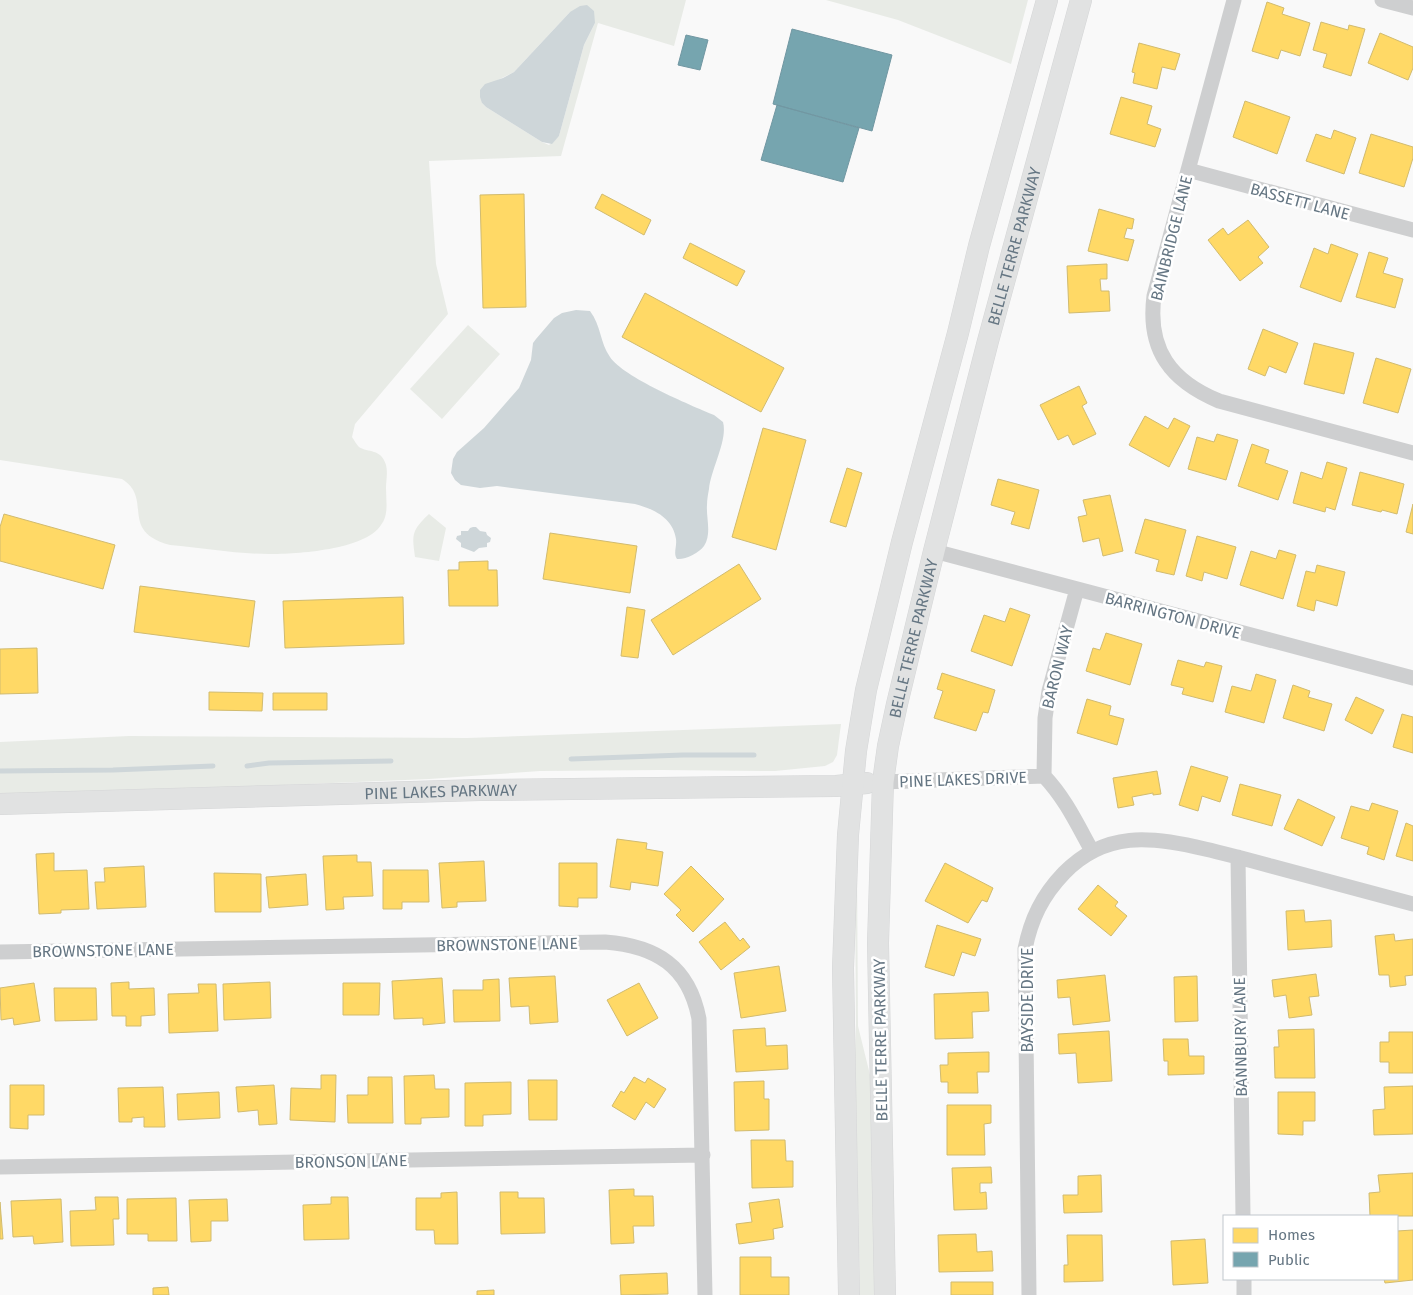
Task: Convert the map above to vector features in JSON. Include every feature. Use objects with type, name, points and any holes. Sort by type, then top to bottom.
[{"type":"main road","name":"BELLE TERRE PARKWAY","points":[[849,1295],[843,968],[845,902],[856,751],[866,690],[885,609],[979,246],[1047,0]]},
{"type":"main road","name":"BELLE TERRE PARKWAY","points":[[885,1295],[878,943],[883,782],[896,704],[934,551],[1081,0]]},
{"type":"main road","name":"PINE LAKES PARKWAY","points":[[0,804],[480,790],[853,785],[883,782]]},
{"type":"street","name":"BAINBRIDGE LANE","points":[[1234,0],[1153,306],[1154,336],[1159,350],[1168,365],[1184,382],[1194,390],[1219,401],[1413,453]]},
{"type":"street","points":[[1382,0],[1413,8]]},
{"type":"street","name":"BASSETT LANE","points":[[1188,170],[1413,230]]},
{"type":"street","name":"BARRINGTON DRIVE","points":[[934,551],[1413,678]]},
{"type":"street","name":"BARON WAY","points":[[1044,776],[1045,718],[1049,691],[1077,589]]},
{"type":"street","name":"PINE LAKES DRIVE","points":[[883,782],[1044,776],[1057,790],[1070,809],[1092,851]]},
{"type":"street","name":"BAYSIDE DRIVE","points":[[1029,1295],[1025,950],[1032,922],[1045,896],[1073,864],[1092,851],[1118,842],[1154,840],[1183,844],[1238,857],[1413,904]]},
{"type":"street","name":"BANNBURY LANE","points":[[1238,857],[1243,1215]]},
{"type":"street","name":"BROWNSTONE LANE","points":[[0,952],[605,942],[650,951],[668,962],[684,978],[694,999],[700,1029],[705,1295]]},
{"type":"street","name":"BRONSON LANE","points":[[0,1167],[703,1155]]},
{"type":"street","points":[[1244,1280],[1244,1295]]},
{"type":"shaded area","points":[[0,0],[686,0],[674,46],[598,23],[561,156],[429,161],[436,264],[448,314],[355,424],[352,437],[357,445],[363,449],[378,453],[384,460],[387,468],[387,508],[384,521],[373,533],[361,540],[346,545],[296,553],[245,553],[170,545],[154,539],[145,532],[140,523],[136,496],[131,487],[122,479],[0,460]],"holes":[[[570,12],[595,23],[584,45],[559,136],[549,145],[482,103],[496,81],[514,72]]]},
{"type":"shaded area","points":[[826,0],[1028,0],[1011,64],[898,20]]},
{"type":"shaded area","points":[[587,5],[594,11],[595,23],[584,45],[559,136],[552,144],[542,142],[486,107],[482,103],[480,90],[485,84],[514,72],[570,12],[580,6]]},
{"type":"shaded area","points":[[576,310],[590,311],[594,316],[604,346],[617,365],[642,382],[714,415],[723,422],[723,437],[710,481],[707,510],[708,536],[704,546],[692,556],[677,559],[675,554],[676,539],[671,525],[656,512],[642,506],[497,486],[480,488],[461,485],[451,473],[453,459],[457,452],[484,428],[519,388],[531,360],[533,343],[536,339],[554,318],[562,313]]},
{"type":"shaded area","points":[[468,325],[500,354],[442,419],[410,389]]},
{"type":"shaded area","points":[[429,514],[446,528],[439,561],[415,557],[414,534]]},
{"type":"shaded area","points":[[473,527],[486,532],[491,538],[490,542],[487,543],[487,547],[479,548],[474,552],[461,547],[461,543],[456,539],[457,536],[461,535],[461,531],[468,531]]},
{"type":"shaded area","points":[[841,724],[837,755],[833,762],[825,766],[775,771],[540,771],[429,779],[94,793],[0,795],[0,742],[129,736],[467,738]]},
{"type":"shaded area","points":[[857,864],[858,1026],[871,1079],[875,1295],[860,1295],[855,1054],[855,865]]},
{"type":"building: Homes","points":[[1267,2],[1284,8],[1282,14],[1310,23],[1300,56],[1281,50],[1278,59],[1252,51]]},
{"type":"building: Homes","points":[[1321,22],[1348,30],[1349,25],[1365,29],[1351,76],[1323,67],[1327,54],[1313,50]]},
{"type":"building: Homes","points":[[1380,33],[1413,47],[1413,68],[1408,80],[1368,63]]},
{"type":"building: Homes","points":[[1139,43],[1180,54],[1175,70],[1162,67],[1157,89],[1133,83],[1135,73],[1132,72]]},
{"type":"building: Homes","points":[[1121,97],[1152,106],[1147,124],[1161,129],[1155,147],[1110,134]]},
{"type":"building: Homes","points":[[1245,101],[1290,117],[1277,154],[1233,137]]},
{"type":"building: Homes","points":[[1334,130],[1356,138],[1344,174],[1306,161],[1316,134],[1331,139]]},
{"type":"building: Homes","points":[[1371,134],[1413,147],[1413,158],[1404,187],[1359,173]]},
{"type":"building: Homes","points":[[524,194],[526,307],[483,308],[480,195]]},
{"type":"building: Homes","points":[[602,194],[651,220],[644,235],[595,208]]},
{"type":"building: Homes","points":[[1099,209],[1134,219],[1132,229],[1127,228],[1124,238],[1134,240],[1128,261],[1088,251]]},
{"type":"building: Homes","points":[[1248,220],[1269,247],[1258,257],[1263,263],[1240,281],[1208,240],[1223,228],[1228,235]]},
{"type":"building: Homes","points":[[690,243],[745,271],[737,286],[683,258]]},
{"type":"building: Homes","points":[[1331,244],[1358,254],[1341,302],[1300,287],[1314,248],[1328,254]]},
{"type":"building: Homes","points":[[1369,252],[1388,258],[1383,273],[1403,279],[1395,308],[1356,297]]},
{"type":"building: Homes","points":[[1107,264],[1107,279],[1100,279],[1101,291],[1109,291],[1110,311],[1069,313],[1067,266]]},
{"type":"building: Homes","points":[[645,293],[784,368],[761,412],[622,337]]},
{"type":"building: Homes","points":[[1263,329],[1298,343],[1286,373],[1269,366],[1265,376],[1248,369]]},
{"type":"building: Homes","points":[[1314,343],[1354,353],[1344,394],[1304,384]]},
{"type":"building: Homes","points":[[1376,358],[1411,369],[1398,413],[1363,403]]},
{"type":"building: Homes","points":[[1079,386],[1087,403],[1082,406],[1096,434],[1073,445],[1068,435],[1058,440],[1040,405]]},
{"type":"building: Homes","points":[[1145,416],[1168,429],[1174,418],[1190,426],[1169,467],[1129,445]]},
{"type":"building: Homes","points":[[763,428],[806,440],[776,550],[732,537]]},
{"type":"building: Homes","points":[[1217,434],[1238,440],[1226,480],[1188,469],[1197,437],[1214,442]]},
{"type":"building: Homes","points":[[1252,444],[1269,450],[1265,463],[1288,471],[1278,500],[1238,486]]},
{"type":"building: Homes","points":[[1327,462],[1347,468],[1335,510],[1326,507],[1325,512],[1293,503],[1301,472],[1322,479]]},
{"type":"building: Homes","points":[[847,468],[862,473],[846,527],[830,522]]},
{"type":"building: Homes","points":[[1360,472],[1404,484],[1397,514],[1352,505]]},
{"type":"building: Homes","points":[[998,479],[1039,490],[1029,529],[1011,524],[1015,512],[991,505]]},
{"type":"building: Homes","points":[[1110,495],[1123,551],[1103,556],[1099,538],[1083,542],[1078,517],[1087,515],[1083,500]]},
{"type":"building: Homes","points":[[1413,504],[1413,534],[1406,532]]},
{"type":"building: Homes","points":[[4,514],[115,545],[103,589],[0,561],[0,527]]},
{"type":"building: Homes","points":[[1145,519],[1186,530],[1174,575],[1156,571],[1159,560],[1135,553]]},
{"type":"building: Homes","points":[[550,533],[637,546],[630,593],[543,579]]},
{"type":"building: Homes","points":[[1197,536],[1236,547],[1227,579],[1204,572],[1202,581],[1186,576]]},
{"type":"building: Homes","points":[[1279,550],[1296,555],[1283,599],[1240,585],[1251,551],[1276,559]]},
{"type":"building: Homes","points":[[488,561],[488,570],[497,570],[498,606],[449,606],[448,570],[459,570],[459,562]]},
{"type":"building: Homes","points":[[739,564],[761,599],[673,655],[651,620]]},
{"type":"building: Homes","points":[[1317,565],[1345,572],[1337,606],[1316,600],[1314,611],[1297,606],[1306,571],[1315,573]]},
{"type":"building: Homes","points":[[140,586],[255,601],[249,647],[134,632]]},
{"type":"building: Homes","points":[[403,597],[404,644],[285,648],[283,601]]},
{"type":"building: Homes","points":[[627,607],[645,610],[638,658],[621,656]]},
{"type":"building: Homes","points":[[1010,608],[1030,615],[1012,666],[971,651],[984,615],[1005,622]]},
{"type":"building: Homes","points":[[1106,633],[1142,644],[1130,685],[1086,671],[1093,648],[1100,650]]},
{"type":"building: Homes","points":[[37,648],[38,693],[0,694],[0,649]]},
{"type":"building: Homes","points":[[1178,660],[1204,667],[1206,662],[1222,666],[1213,702],[1182,694],[1184,688],[1171,685]]},
{"type":"building: Homes","points":[[942,673],[995,690],[988,713],[983,712],[976,731],[934,718],[943,691],[937,689]]},
{"type":"building: Homes","points":[[1256,674],[1276,680],[1264,723],[1225,712],[1232,686],[1251,691]]},
{"type":"building: Homes","points":[[1293,685],[1310,691],[1308,697],[1332,704],[1324,731],[1283,718]]},
{"type":"building: Homes","points":[[209,692],[263,693],[262,711],[209,710]]},
{"type":"building: Homes","points":[[273,693],[327,693],[327,710],[273,710]]},
{"type":"building: Homes","points":[[1356,697],[1384,710],[1372,734],[1345,720]]},
{"type":"building: Homes","points":[[1087,699],[1111,706],[1109,715],[1124,719],[1117,745],[1077,733]]},
{"type":"building: Homes","points":[[1402,714],[1413,717],[1413,753],[1393,747]]},
{"type":"building: Homes","points":[[1191,766],[1228,777],[1220,802],[1202,796],[1198,811],[1179,805]]},
{"type":"building: Homes","points":[[1157,771],[1161,794],[1153,795],[1153,793],[1132,797],[1134,805],[1118,808],[1113,778]]},
{"type":"building: Homes","points":[[1240,784],[1281,795],[1272,826],[1232,815]]},
{"type":"building: Homes","points":[[1298,799],[1335,817],[1322,846],[1284,829]]},
{"type":"building: Homes","points":[[1372,803],[1398,811],[1384,860],[1367,854],[1369,847],[1341,838],[1351,806],[1369,811]]},
{"type":"building: Homes","points":[[1406,823],[1413,826],[1413,861],[1396,856]]},
{"type":"building: Homes","points":[[617,839],[647,843],[646,849],[663,852],[658,886],[631,882],[630,890],[610,887]]},
{"type":"building: Homes","points":[[54,853],[54,871],[87,870],[89,909],[61,910],[61,913],[39,914],[36,854]]},
{"type":"building: Homes","points":[[357,855],[357,862],[371,862],[373,896],[343,897],[344,909],[326,910],[323,856]]},
{"type":"building: Homes","points":[[484,861],[486,901],[457,902],[457,907],[442,908],[439,863]]},
{"type":"building: Homes","points":[[559,863],[597,863],[597,898],[578,898],[578,907],[559,906]]},
{"type":"building: Homes","points":[[945,863],[993,888],[987,902],[982,900],[968,923],[925,901]]},
{"type":"building: Homes","points":[[144,866],[146,907],[97,909],[95,882],[105,882],[104,868]]},
{"type":"building: Homes","points":[[691,866],[724,899],[693,932],[676,915],[681,910],[664,894]]},
{"type":"building: Homes","points":[[383,870],[428,870],[429,902],[402,902],[402,909],[383,909]]},
{"type":"building: Homes","points":[[214,873],[261,874],[261,912],[215,912]]},
{"type":"building: Homes","points":[[306,874],[308,905],[269,908],[266,877]]},
{"type":"building: Homes","points":[[1098,885],[1118,902],[1115,906],[1127,916],[1111,936],[1078,909]]},
{"type":"building: Homes","points":[[1304,910],[1305,922],[1331,920],[1332,947],[1288,950],[1286,911]]},
{"type":"building: Homes","points":[[725,922],[740,941],[743,938],[750,947],[721,970],[699,942]]},
{"type":"building: Homes","points":[[937,925],[981,939],[975,956],[962,952],[954,976],[925,967]]},
{"type":"building: Homes","points":[[1394,934],[1395,941],[1413,939],[1413,975],[1405,976],[1406,985],[1390,987],[1389,975],[1379,975],[1375,936]]},
{"type":"building: Homes","points":[[779,966],[786,1011],[741,1018],[734,973]]},
{"type":"building: Homes","points":[[1316,974],[1319,996],[1309,997],[1312,1015],[1289,1018],[1286,995],[1274,997],[1272,980]]},
{"type":"building: Homes","points":[[1105,975],[1110,1021],[1073,1025],[1070,997],[1058,998],[1057,980]]},
{"type":"building: Homes","points":[[555,976],[558,1022],[530,1024],[529,1006],[511,1007],[509,978]]},
{"type":"building: Homes","points":[[1197,976],[1198,1021],[1175,1022],[1174,977]]},
{"type":"building: Homes","points":[[442,978],[445,1023],[423,1025],[423,1018],[394,1019],[392,981]]},
{"type":"building: Homes","points":[[499,979],[500,1021],[454,1022],[453,990],[483,990],[483,980]]},
{"type":"building: Homes","points":[[129,982],[129,989],[154,988],[155,1015],[141,1016],[141,1026],[126,1026],[126,1016],[112,1016],[111,983]]},
{"type":"building: Homes","points":[[270,982],[271,1018],[224,1020],[223,984]]},
{"type":"building: Homes","points":[[34,983],[40,1021],[14,1025],[13,1018],[1,1020],[0,988]]},
{"type":"building: Homes","points":[[343,983],[380,983],[379,1015],[343,1015]]},
{"type":"building: Homes","points":[[639,983],[658,1018],[627,1036],[607,1000]]},
{"type":"building: Homes","points":[[198,984],[216,984],[218,1031],[169,1033],[168,994],[199,993]]},
{"type":"building: Homes","points":[[54,988],[96,988],[97,1020],[55,1021]]},
{"type":"building: Homes","points":[[988,992],[989,1011],[972,1012],[973,1038],[935,1039],[934,994]]},
{"type":"building: Homes","points":[[765,1028],[766,1046],[787,1045],[788,1069],[736,1072],[733,1030]]},
{"type":"building: Homes","points":[[1314,1029],[1315,1078],[1275,1078],[1274,1047],[1279,1047],[1278,1030]]},
{"type":"building: Homes","points":[[1109,1031],[1112,1081],[1078,1083],[1076,1053],[1059,1054],[1058,1034]]},
{"type":"building: Homes","points":[[1389,1032],[1413,1032],[1413,1073],[1389,1073],[1389,1062],[1380,1062],[1380,1042],[1389,1042]]},
{"type":"building: Homes","points":[[1163,1039],[1188,1039],[1189,1056],[1204,1056],[1204,1074],[1168,1075],[1168,1061],[1164,1061]]},
{"type":"building: Homes","points":[[989,1052],[989,1072],[977,1072],[978,1093],[948,1093],[948,1082],[941,1082],[940,1065],[948,1065],[948,1053]]},
{"type":"building: Homes","points":[[321,1075],[336,1075],[335,1122],[290,1120],[291,1088],[321,1089]]},
{"type":"building: Homes","points":[[434,1075],[435,1089],[449,1089],[449,1117],[421,1118],[421,1124],[405,1124],[404,1076]]},
{"type":"building: Homes","points":[[368,1077],[392,1077],[393,1123],[348,1123],[347,1095],[368,1095]]},
{"type":"building: Homes","points":[[634,1077],[645,1083],[648,1078],[666,1089],[654,1108],[646,1102],[635,1120],[612,1106],[621,1091],[624,1093]]},
{"type":"building: Homes","points":[[528,1080],[557,1080],[557,1120],[529,1120]]},
{"type":"building: Homes","points":[[764,1081],[764,1099],[769,1099],[769,1130],[735,1131],[734,1082]]},
{"type":"building: Homes","points":[[511,1082],[511,1114],[483,1115],[483,1126],[465,1126],[465,1083]]},
{"type":"building: Homes","points":[[10,1085],[44,1085],[44,1115],[28,1115],[28,1129],[10,1128]]},
{"type":"building: Homes","points":[[274,1085],[277,1124],[259,1125],[258,1110],[238,1112],[236,1087]]},
{"type":"building: Homes","points":[[1413,1086],[1413,1134],[1374,1135],[1373,1110],[1385,1109],[1384,1087]]},
{"type":"building: Homes","points":[[163,1087],[165,1127],[144,1127],[144,1117],[132,1118],[132,1122],[119,1122],[118,1088]]},
{"type":"building: Homes","points":[[219,1092],[220,1118],[178,1120],[177,1094]]},
{"type":"building: Homes","points":[[1278,1092],[1315,1092],[1315,1121],[1303,1121],[1303,1135],[1278,1134]]},
{"type":"building: Homes","points":[[947,1105],[991,1105],[991,1123],[984,1124],[985,1155],[947,1155]]},
{"type":"building: Homes","points":[[751,1140],[785,1140],[786,1161],[793,1161],[793,1187],[752,1188]]},
{"type":"building: Homes","points":[[991,1167],[992,1183],[980,1183],[980,1193],[986,1192],[987,1209],[954,1210],[952,1168]]},
{"type":"building: Homes","points":[[1413,1173],[1413,1216],[1370,1215],[1369,1193],[1380,1192],[1378,1175]]},
{"type":"building: Homes","points":[[1101,1175],[1102,1212],[1064,1213],[1063,1195],[1078,1195],[1078,1176]]},
{"type":"building: Homes","points":[[634,1189],[634,1196],[653,1196],[654,1226],[633,1226],[634,1243],[611,1244],[609,1190]]},
{"type":"building: Homes","points":[[457,1192],[458,1244],[435,1244],[434,1230],[416,1230],[416,1198],[441,1198],[441,1193]]},
{"type":"building: Homes","points":[[500,1192],[518,1192],[518,1198],[544,1198],[545,1233],[501,1234]]},
{"type":"building: Homes","points":[[95,1197],[118,1197],[119,1219],[113,1219],[114,1245],[71,1246],[70,1211],[96,1210]]},
{"type":"building: Homes","points":[[331,1197],[348,1197],[349,1239],[304,1240],[303,1205],[331,1204]]},
{"type":"building: Homes","points":[[176,1198],[177,1241],[148,1241],[148,1234],[127,1234],[127,1199]]},
{"type":"building: Homes","points":[[61,1199],[63,1242],[34,1244],[33,1236],[13,1237],[11,1201]]},
{"type":"building: Homes","points":[[227,1199],[228,1221],[211,1221],[211,1241],[191,1242],[189,1200]]},
{"type":"building: Homes","points":[[779,1199],[783,1227],[773,1229],[774,1239],[739,1244],[736,1224],[752,1222],[749,1203]]},
{"type":"building: Homes","points":[[0,1202],[3,1239],[0,1239]]},
{"type":"building: Homes","points":[[1413,1230],[1413,1280],[1385,1283],[1384,1280],[1398,1280],[1398,1231]]},
{"type":"building: Homes","points":[[976,1234],[977,1252],[992,1251],[993,1271],[939,1272],[938,1235]]},
{"type":"building: Homes","points":[[1067,1235],[1102,1235],[1103,1281],[1064,1282],[1064,1265],[1068,1265]]},
{"type":"building: Homes","points":[[1205,1239],[1208,1283],[1173,1285],[1171,1241]]},
{"type":"building: Homes","points":[[740,1257],[771,1257],[771,1277],[789,1277],[789,1295],[740,1295]]},
{"type":"building: Homes","points":[[667,1273],[668,1294],[621,1295],[620,1275]]},
{"type":"building: Homes","points":[[951,1282],[993,1282],[993,1295],[951,1295]]},
{"type":"building: Homes","points":[[168,1287],[169,1295],[153,1295],[153,1288]]},
{"type":"building: Homes","points":[[494,1290],[494,1295],[477,1295],[477,1291]]},
{"type":"building: Public","points":[[792,29],[892,55],[872,131],[773,104]]},
{"type":"building: Public","points":[[686,35],[708,40],[700,70],[678,65]]},
{"type":"building: Public","points":[[777,105],[859,128],[843,182],[761,160]]},
{"type":"waterway","points":[[571,759],[683,755],[754,755]]},
{"type":"waterway","points":[[247,766],[269,763],[391,761]]},
{"type":"waterway","points":[[0,771],[113,770],[213,766]]}]
